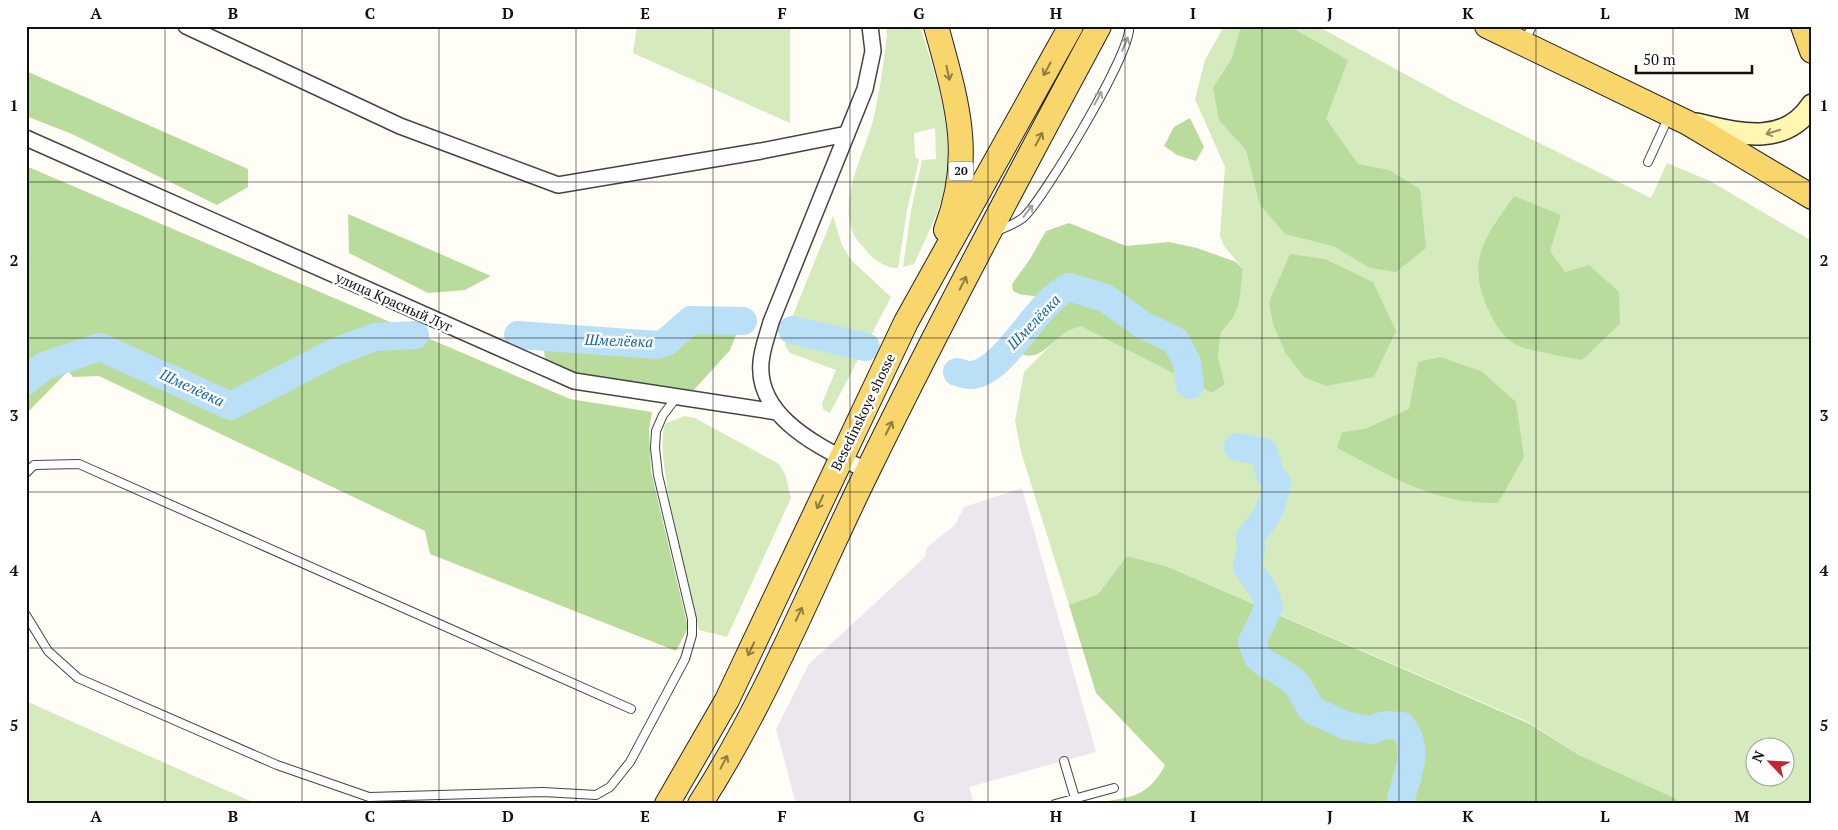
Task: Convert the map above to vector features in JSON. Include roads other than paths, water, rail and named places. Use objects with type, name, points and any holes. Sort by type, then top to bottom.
[{"type":"main road","name":"20","points":[[913,310],[954,208],[962,169],[961,133],[936,26]]},
{"type":"main road","name":"Besedinskoye shosse","points":[[667,804],[726,700],[913,310],[1071,26]]},
{"type":"main road","points":[[700,804],[764,690],[867,471],[987,236],[1099,26]]},
{"type":"main road","points":[[1487,26],[1528,35],[1679,119],[1812,197]]},
{"type":"main road","points":[[1803,26],[1812,51]]},
{"type":"street","points":[[186,26],[400,126],[558,185],[761,151],[847,134]]},
{"type":"street","points":[[867,471],[841,458],[787,423],[777,412],[762,378],[761,356],[771,322],[865,89],[872,51],[870,26]]},
{"type":"street","points":[[1679,119],[1751,135],[1765,134],[1797,121],[1812,105]]},
{"type":"street","name":"улица Красный Луг","points":[[26,138],[574,381],[777,412]]},
{"type":"lane","points":[[987,236],[1024,217],[1057,171],[1118,61],[1130,33],[1129,26]]},
{"type":"lane","points":[[1648,162],[1679,119]]},
{"type":"lane","points":[[26,615],[48,651],[78,678],[277,765],[369,797],[543,792],[596,795],[610,787],[630,762],[685,659],[692,635],[692,619],[658,475],[655,448],[656,431],[663,415],[676,398]]},
{"type":"lane","points":[[26,473],[34,465],[79,464],[631,709]]},
{"type":"lane","points":[[1064,761],[1075,798]]},
{"type":"lane","points":[[1055,804],[1114,788]]},
{"type":"waterway","name":"Шмелёвка","points":[[957,372],[972,375],[985,371],[997,362],[1045,307],[1057,295],[1069,287],[1105,298],[1143,325],[1176,341],[1187,363],[1190,385]]},
{"type":"waterway","name":"Шмелёвка","points":[[518,335],[658,345],[666,342],[691,320],[743,321]]},
{"type":"waterway","name":"Шмелёвка","points":[[792,330],[866,347]]},
{"type":"waterway","name":"Шмелёвка","points":[[26,381],[44,366],[100,347],[231,406],[335,352],[375,337],[415,335]]},
{"type":"waterway","name":"Шмелёвка","points":[[1238,447],[1264,452],[1270,475],[1277,483],[1268,512],[1250,537],[1251,550],[1247,567],[1264,591],[1269,607],[1252,642],[1258,657],[1267,665],[1275,668],[1296,683],[1312,710],[1347,726],[1371,730],[1385,725],[1402,726],[1407,734],[1411,752],[1411,761],[1401,798],[1402,804]]}]
